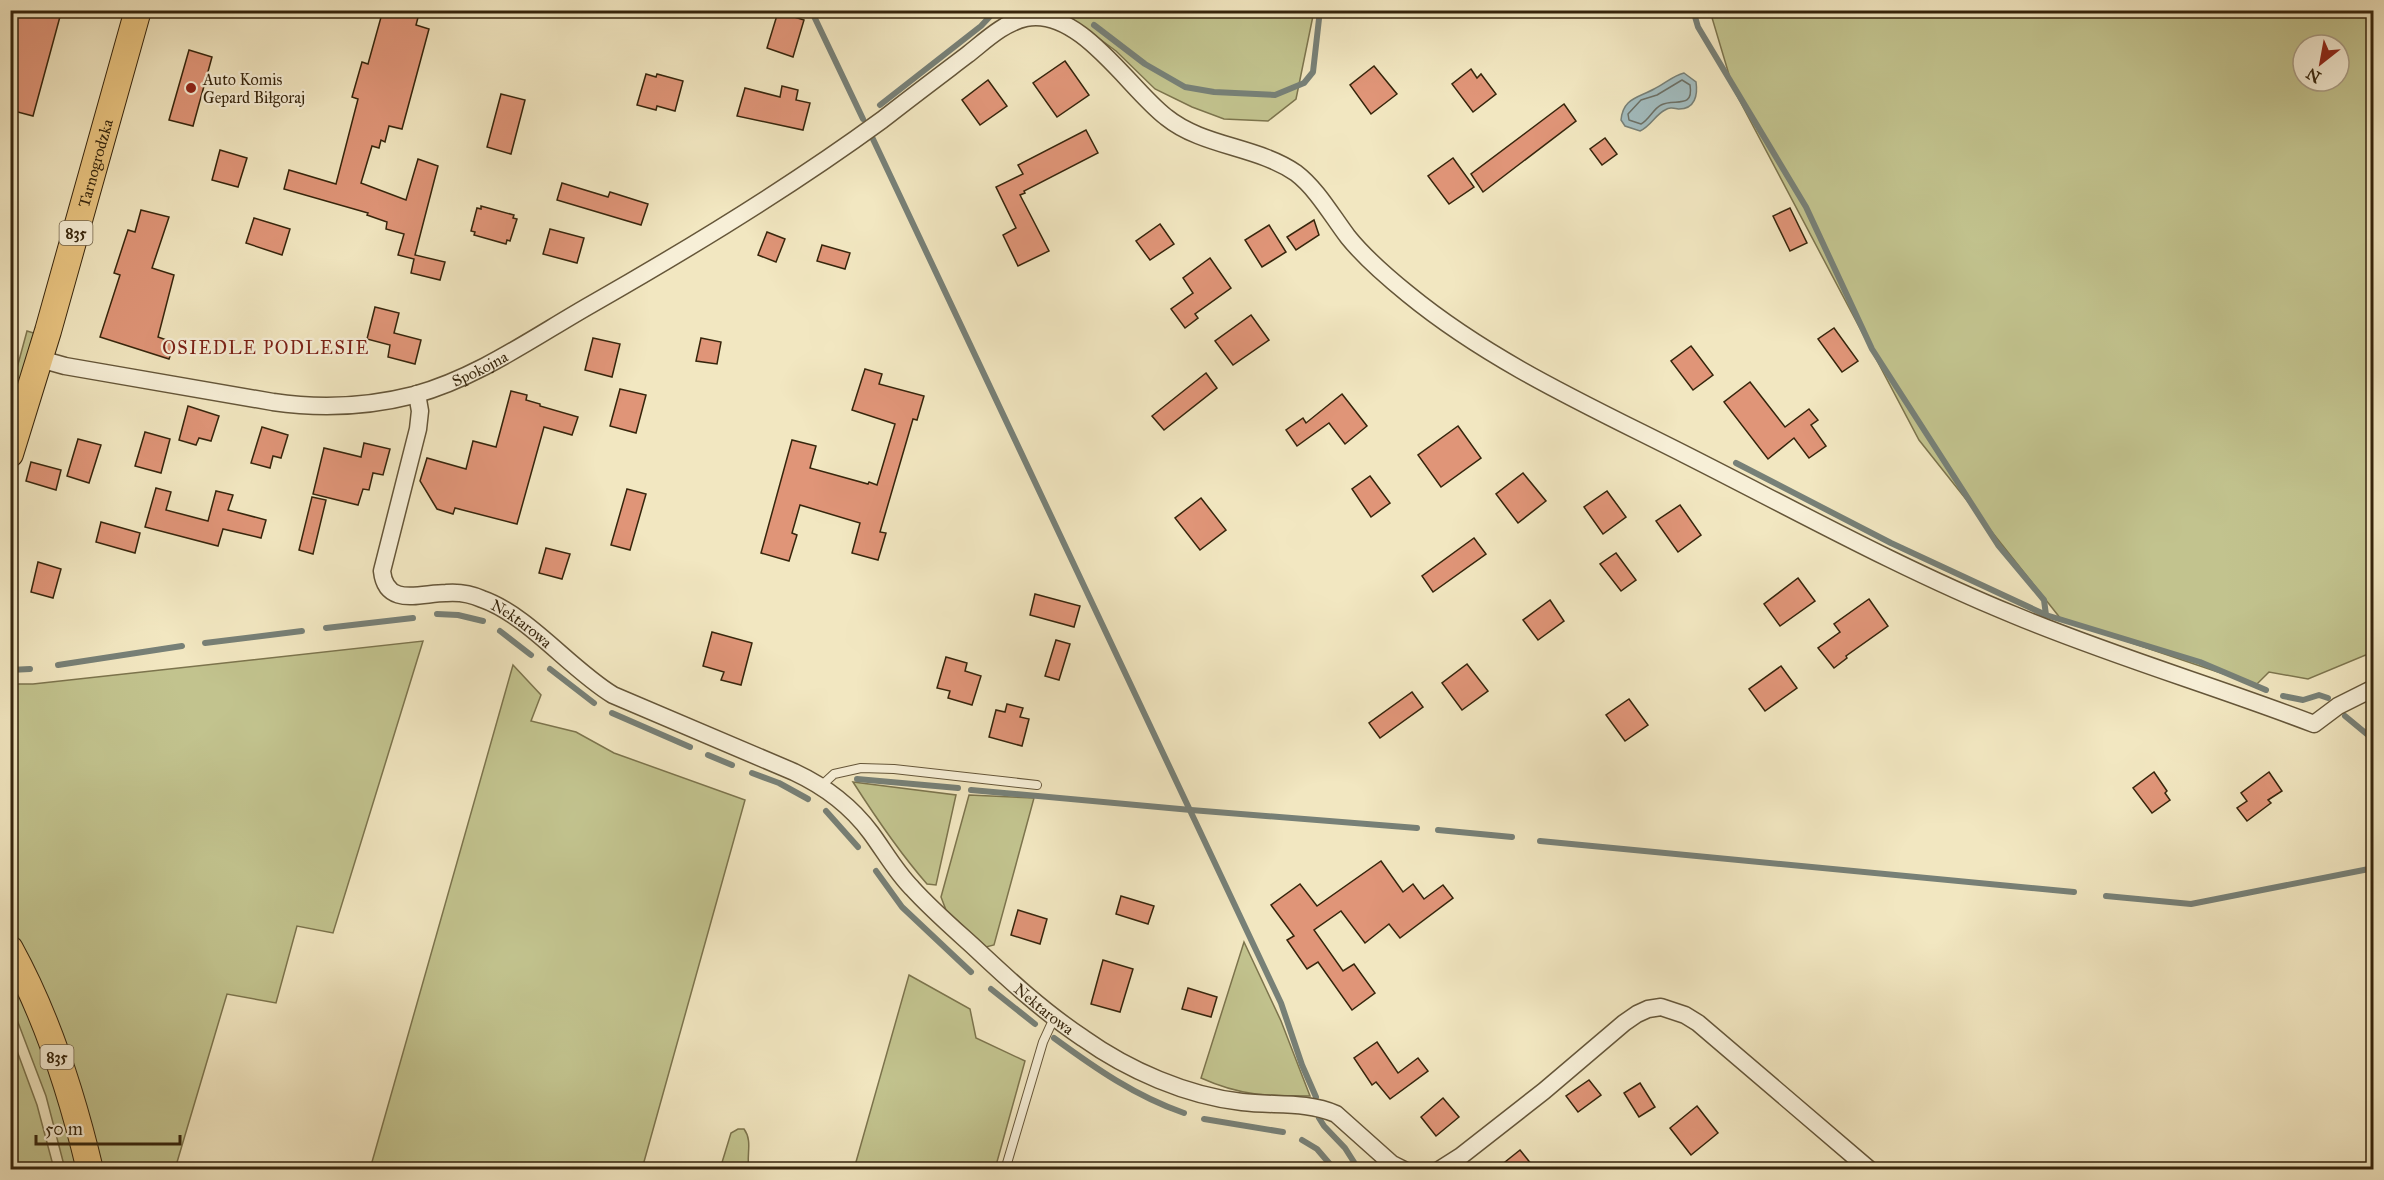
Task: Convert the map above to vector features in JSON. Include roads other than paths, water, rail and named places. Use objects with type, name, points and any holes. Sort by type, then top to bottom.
[{"type":"main road","name":"Tarnogrodzka","points":[[10,454],[40,359],[138,10]]},
{"type":"main road","name":"835","points":[[10,949],[37,1006],[60,1065],[90,1170]]},
{"type":"street","name":"Spokojna","points":[[40,359],[65,366],[293,405],[345,406],[393,400],[441,386],[489,365],[663,264],[757,206],[864,132],[1004,26],[1031,16],[1049,19],[1074,31],[1095,46],[1167,119],[1200,136],[1267,158],[1296,174],[1320,199],[1352,241],[1400,288],[1475,344],[1559,391],[1937,581],[2008,613],[2068,636],[2314,724],[2338,706],[2373,688]]},
{"type":"street","name":"Nektarowa","points":[[417,394],[420,411],[418,429],[382,571],[386,586],[392,591],[407,596],[458,593],[488,601],[514,616],[594,682],[613,694],[794,772],[820,786],[860,819],[898,872],[918,895],[1013,983],[1054,1018],[1120,1061],[1181,1087],[1232,1101],[1306,1105],[1336,1114],[1392,1164],[1404,1170]]},
{"type":"street","points":[[1439,1170],[1461,1156],[1535,1098],[1624,1023],[1648,1009],[1661,1007],[1685,1015],[1698,1023],[1852,1164],[1870,1170]]},
{"type":"lane","points":[[820,786],[834,774],[861,768],[1037,785]]},
{"type":"lane","points":[[1005,1170],[1043,1041],[1054,1018]]},
{"type":"water","points":[[1684,73],[1696,82],[1696,96],[1689,107],[1667,109],[1640,131],[1625,126],[1621,120],[1628,103]]},
{"type":"waterway","points":[[811,10],[863,119]]},
{"type":"waterway","points":[[880,105],[981,26],[996,10]]},
{"type":"waterway","points":[[1094,25],[1145,64],[1185,87],[1214,92],[1275,95],[1304,83],[1313,72],[1320,10]]},
{"type":"waterway","points":[[1693,10],[1698,27],[1806,207],[1872,349],[1998,545],[2044,600],[2046,615]]},
{"type":"waterway","points":[[872,137],[1281,1003],[1302,1065],[1316,1097]]},
{"type":"waterway","points":[[1736,463],[1891,543],[2046,615],[2200,662],[2266,690]]},
{"type":"waterway","points":[[437,614],[458,615],[483,621]]},
{"type":"waterway","points":[[326,628],[413,618]]},
{"type":"waterway","points":[[205,643],[302,631]]},
{"type":"waterway","points":[[500,631],[531,655]]},
{"type":"waterway","points":[[58,665],[182,646]]},
{"type":"waterway","points":[[10,670],[30,669]]},
{"type":"waterway","points":[[550,669],[594,703]]},
{"type":"waterway","points":[[2283,696],[2303,700],[2319,695],[2328,698]]},
{"type":"waterway","points":[[612,713],[690,747]]},
{"type":"waterway","points":[[2345,716],[2374,740]]},
{"type":"waterway","points":[[708,755],[732,765]]},
{"type":"waterway","points":[[752,773],[779,783],[808,799]]},
{"type":"waterway","points":[[857,779],[958,788]]},
{"type":"waterway","points":[[971,790],[1417,828]]},
{"type":"waterway","points":[[826,811],[858,847]]},
{"type":"waterway","points":[[1438,830],[1512,837]]},
{"type":"waterway","points":[[1540,841],[2074,892]]},
{"type":"waterway","points":[[2106,896],[2191,904],[2374,868]]},
{"type":"waterway","points":[[876,871],[902,907],[971,972]]},
{"type":"waterway","points":[[991,989],[1035,1024]]},
{"type":"waterway","points":[[1054,1038],[1132,1090],[1184,1113]]},
{"type":"waterway","points":[[1319,1118],[1345,1148],[1359,1170]]},
{"type":"waterway","points":[[1204,1119],[1283,1132]]},
{"type":"waterway","points":[[1302,1140],[1317,1149],[1335,1170]]},
{"type":"place","name":"Auto Komis Gepard Biłgoraj","points":[[191,88]]},
{"type":"district","name":"OSIEDLE PODLESIE","points":[[266,348]]}]
